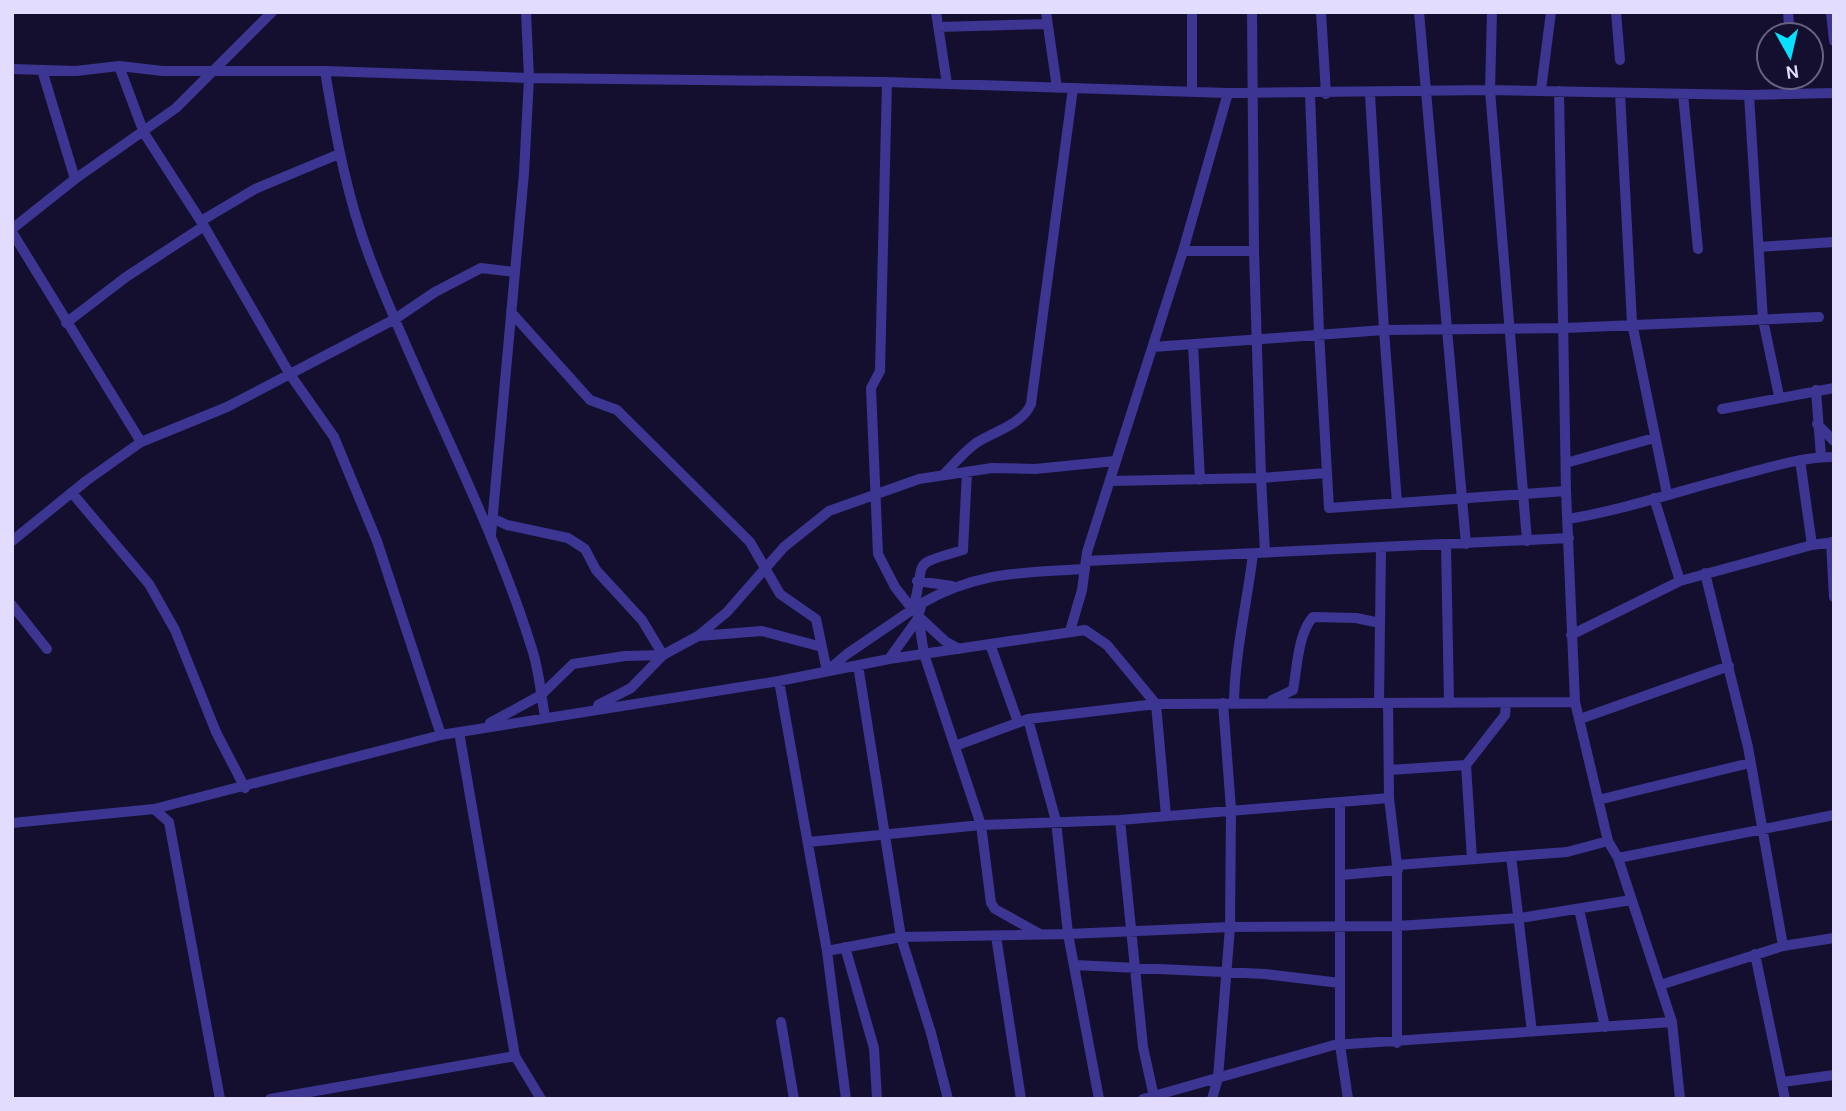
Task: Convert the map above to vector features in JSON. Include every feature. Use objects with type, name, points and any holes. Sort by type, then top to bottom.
[{"type":"street","points":[[141,442],[66,323],[12,230],[75,179],[144,133],[214,72],[272,12]]},
{"type":"street","points":[[491,537],[529,78],[526,12]]},
{"type":"street","points":[[936,12],[947,84]]},
{"type":"street","points":[[1046,12],[1057,88]]},
{"type":"street","points":[[1192,12],[1192,92]]},
{"type":"street","points":[[1252,12],[1256,338],[1265,552]]},
{"type":"street","points":[[1321,12],[1326,94]]},
{"type":"street","points":[[1419,12],[1466,544]]},
{"type":"street","points":[[1492,12],[1490,90],[1527,541]]},
{"type":"street","points":[[1541,90],[1551,12]]},
{"type":"street","points":[[1616,12],[1620,60]]},
{"type":"street","points":[[1830,12],[1834,41]]},
{"type":"street","points":[[938,27],[1048,23]]},
{"type":"street","points":[[119,66],[144,133],[202,223],[289,373],[334,437],[377,541],[441,735]]},
{"type":"street","points":[[12,69],[76,71],[119,66],[214,72],[325,71],[529,78],[887,82],[1228,93],[1370,94],[1490,90],[1749,95],[1834,93]]},
{"type":"street","points":[[42,70],[75,179]]},
{"type":"street","points":[[325,71],[346,190],[372,266],[491,537],[533,652],[545,717]]},
{"type":"street","points":[[887,82],[880,371],[871,388],[878,554],[895,587],[946,641],[959,649]]},
{"type":"street","points":[[943,475],[974,445],[1015,421],[1028,411],[1031,404],[1073,88]]},
{"type":"street","points":[[1559,91],[1566,491],[1575,702],[1608,841],[1618,858],[1672,1022],[1680,1099]]},
{"type":"street","points":[[1070,631],[1115,461],[1183,251],[1228,93]]},
{"type":"street","points":[[1620,93],[1632,323],[1667,494]]},
{"type":"street","points":[[1310,94],[1318,334],[1329,508],[1566,491]]},
{"type":"street","points":[[1370,94],[1397,503]]},
{"type":"street","points":[[1683,94],[1698,249]]},
{"type":"street","points":[[1749,95],[1752,180],[1763,320],[1779,396]]},
{"type":"street","points":[[66,323],[202,223],[255,189],[339,154]]},
{"type":"street","points":[[1759,247],[1834,242]]},
{"type":"street","points":[[1183,251],[1254,251]]},
{"type":"street","points":[[12,541],[141,442],[227,407],[395,318],[435,292],[481,268],[515,272]]},
{"type":"street","points":[[511,312],[590,400],[617,410],[750,542],[780,594],[816,618],[827,671]]},
{"type":"street","points":[[1153,347],[1384,330],[1565,327],[1819,317]]},
{"type":"street","points":[[1193,344],[1199,480]]},
{"type":"street","points":[[1722,409],[1779,396],[1834,388]]},
{"type":"street","points":[[1816,390],[1821,457]]},
{"type":"street","points":[[1817,424],[1834,441]]},
{"type":"street","points":[[1566,463],[1654,438]]},
{"type":"street","points":[[1568,519],[1619,510],[1667,494],[1800,460],[1834,457]]},
{"type":"street","points":[[1800,460],[1812,545]]},
{"type":"street","points":[[590,709],[631,688],[663,655],[698,636],[727,612],[766,566],[828,511],[919,479],[967,472],[1115,461]]},
{"type":"street","points":[[967,472],[962,550],[927,560],[919,569],[917,609],[924,654],[981,825],[991,903],[995,909],[1042,935]]},
{"type":"street","points":[[1110,481],[1261,478],[1326,473]]},
{"type":"street","points":[[72,493],[149,584],[175,631],[216,732],[245,788]]},
{"type":"street","points":[[1654,498],[1680,581]]},
{"type":"street","points":[[492,518],[507,525],[568,538],[585,550],[596,570],[642,620],[663,655]]},
{"type":"street","points":[[827,671],[847,654],[952,586],[991,575],[1265,552],[1569,538]]},
{"type":"street","points":[[1571,635],[1680,581],[1832,542],[1834,597]]},
{"type":"street","points":[[1446,545],[1449,703]]},
{"type":"street","points":[[1381,548],[1380,623],[1384,703],[1397,867],[1397,1043]]},
{"type":"street","points":[[1212,1099],[1218,1078],[1230,927],[1229,703],[1246,614],[1253,554]]},
{"type":"street","points":[[1705,573],[1750,763],[1783,946]]},
{"type":"street","points":[[917,581],[952,586]]},
{"type":"street","points":[[12,605],[47,649]]},
{"type":"street","points":[[889,659],[917,609]]},
{"type":"street","points":[[1268,702],[1293,690],[1301,646],[1308,622],[1313,617],[1356,618],[1380,623]]},
{"type":"street","points":[[12,823],[154,809],[245,788],[441,735],[590,709],[779,681],[889,659],[1085,630],[1107,645],[1156,704],[1166,816]]},
{"type":"street","points":[[698,636],[762,631],[822,647]]},
{"type":"street","points":[[990,644],[1023,720],[1056,821],[1068,934],[1100,1099]]},
{"type":"street","points":[[481,728],[541,695],[573,664],[625,656],[663,655]]},
{"type":"street","points":[[858,665],[901,937],[932,1033],[948,1099]]},
{"type":"street","points":[[1580,719],[1729,666]]},
{"type":"street","points":[[779,681],[827,951],[846,1099]]},
{"type":"street","points":[[956,746],[1023,720],[1156,704],[1575,702]]},
{"type":"street","points":[[1472,859],[1466,765],[1506,715],[1506,703]]},
{"type":"street","points":[[459,732],[515,1056],[541,1099]]},
{"type":"street","points":[[1598,800],[1750,763]]},
{"type":"street","points":[[1389,770],[1466,765]]},
{"type":"street","points":[[809,842],[981,825],[1120,820],[1390,798]]},
{"type":"street","points":[[1340,803],[1340,1045],[1348,1099]]},
{"type":"street","points":[[154,809],[169,822],[220,1099]]},
{"type":"street","points":[[1618,858],[1834,815]]},
{"type":"street","points":[[1120,820],[1143,1047],[1154,1097]]},
{"type":"street","points":[[1341,875],[1472,859],[1567,852],[1608,841]]},
{"type":"street","points":[[1511,856],[1532,1032]]},
{"type":"street","points":[[827,951],[901,937],[1042,935],[1230,927],[1397,926],[1520,918],[1630,900]]},
{"type":"street","points":[[1579,909],[1605,1027]]},
{"type":"street","points":[[996,936],[1021,1099]]},
{"type":"street","points":[[1660,985],[1783,946],[1834,938]]},
{"type":"street","points":[[845,947],[874,1048],[877,1099]]},
{"type":"street","points":[[1755,954],[1785,1099]]},
{"type":"street","points":[[1074,965],[1134,966],[1340,983]]},
{"type":"street","points":[[781,1022],[794,1099]]},
{"type":"street","points":[[1143,1099],[1340,1045],[1672,1022]]},
{"type":"street","points":[[270,1099],[515,1056]]},
{"type":"street","points":[[1783,1082],[1834,1075]]}]
